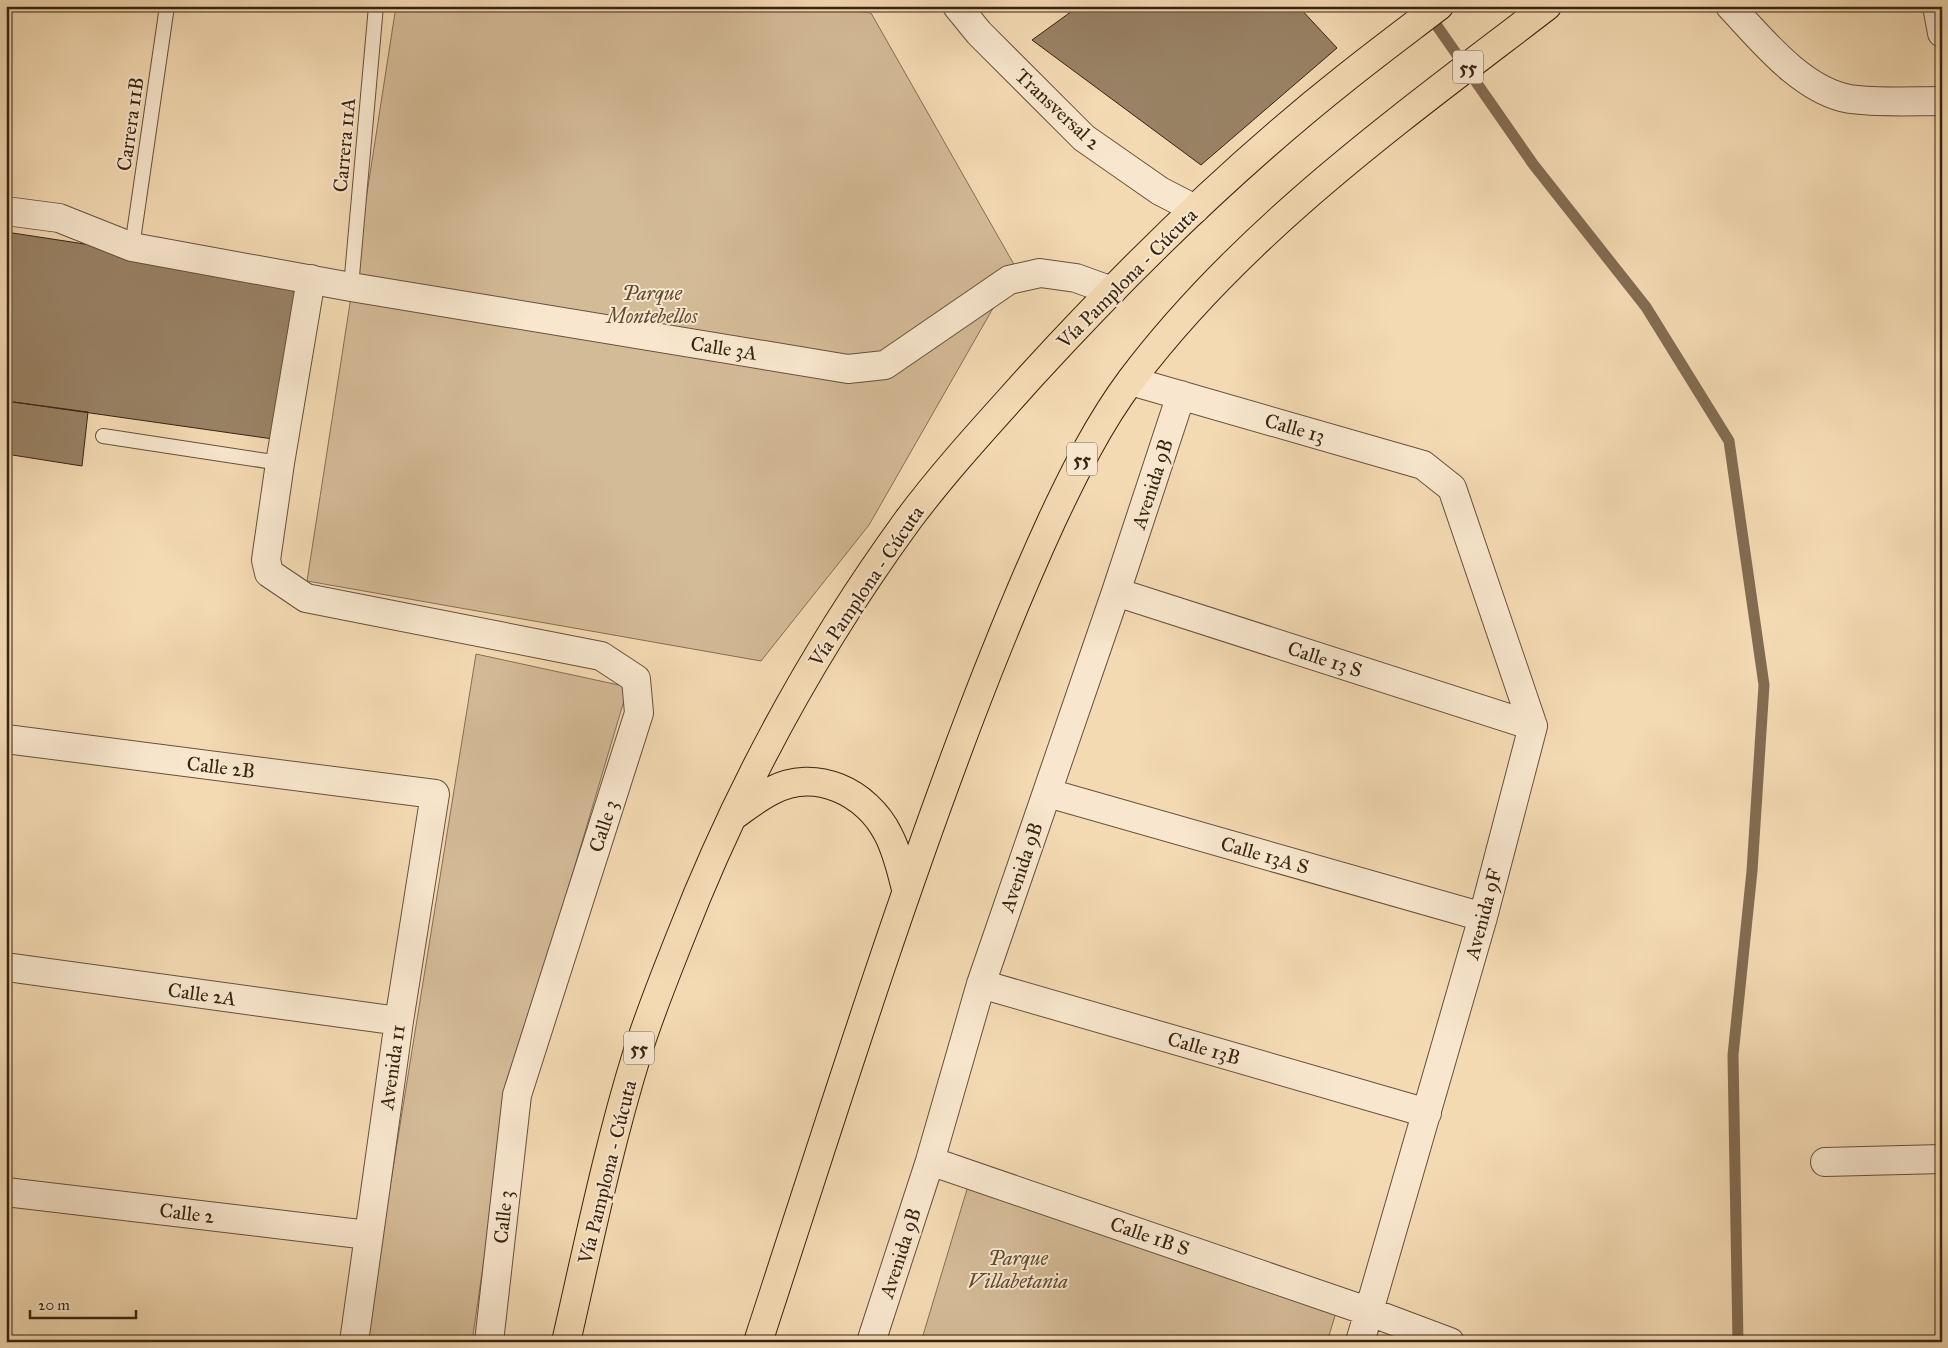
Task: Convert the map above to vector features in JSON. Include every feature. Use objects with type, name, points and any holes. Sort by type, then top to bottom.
[{"type":"highway","name":"Vía Pamplona - Cúcuta","points":[[566,1342],[637,1052],[697,895],[731,818],[766,748],[814,662],[862,586],[910,518],[955,460],[1112,291],[1195,210],[1346,77],[1440,6]]},
{"type":"highway","name":"55","points":[[758,1342],[906,889],[1015,600],[1079,464],[1131,381],[1164,341],[1231,268],[1282,218],[1396,122],[1544,9]]},
{"type":"highway","points":[[731,818],[772,790],[785,785],[820,782],[844,790],[865,803],[882,822],[894,849],[906,889]]},
{"type":"highway","points":[[578,1288],[581,1324],[586,1342]]},
{"type":"street","name":"Transversal 2","points":[[957,6],[979,33],[1084,138],[1160,191],[1195,210]]},
{"type":"street","points":[[1730,6],[1783,63],[1817,86],[1848,99],[1942,101]]},
{"type":"street","points":[[1937,6],[1942,33]]},
{"type":"street","name":"Calle 3A","points":[[6,211],[58,218],[132,248],[351,287],[848,369],[885,365],[1009,280],[1040,273],[1076,278],[1112,291]]},
{"type":"street","points":[[280,463],[311,279]]},
{"type":"street","name":"Calle 13","points":[[1131,381],[1422,465],[1452,488],[1533,726]]},
{"type":"street","name":"Avenida 9B","points":[[871,1342],[930,1161],[980,984],[1048,793],[1181,395]]},
{"type":"street","name":"Calle 3","points":[[280,463],[266,560],[269,573],[275,580],[306,598],[601,656],[636,679],[639,713],[517,1095],[489,1342]]},
{"type":"street","name":"Calle 13 S","points":[[1116,592],[1533,726]]},
{"type":"street","name":"Avenida 9F","points":[[1360,1342],[1483,917],[1533,726]]},
{"type":"street","name":"Calle 2B","points":[[6,739],[435,794]]},
{"type":"street","name":"Calle 13A S","points":[[1048,793],[1483,917]]},
{"type":"street","name":"Avenida 11","points":[[354,1342],[399,1021],[435,794]]},
{"type":"street","name":"Calle 2A","points":[[6,967],[399,1021]]},
{"type":"street","name":"Calle 13B","points":[[980,984],[1427,1113]]},
{"type":"street","points":[[1825,1162],[1942,1159]]},
{"type":"street","name":"Calle 1B S","points":[[930,1161],[1370,1312],[1450,1342]]},
{"type":"street","name":"Calle 2","points":[[6,1192],[368,1235]]},
{"type":"lane","name":"Carrera 11B","points":[[132,248],[167,6]]},
{"type":"lane","name":"Carrera 11A","points":[[351,287],[376,6]]},
{"type":"lane","points":[[103,436],[280,463]]},
{"type":"green space","name":"Parque Montebellos","points":[[396,6],[807,6],[871,13],[1016,268],[869,525],[761,661],[307,581]]},
{"type":"green space","points":[[476,654],[628,687],[509,1088],[472,1342],[365,1342]]},
{"type":"green space","name":"Parque Villabetania","points":[[971,1176],[1338,1306],[1327,1342],[921,1342]]},
{"type":"building","points":[[1079,6],[1298,6],[1337,48],[1201,165],[1032,40]]},
{"type":"building","points":[[6,232],[301,277],[280,440],[6,401]]},
{"type":"building","points":[[6,401],[88,412],[82,466],[6,454]]},
{"type":"waterway","points":[[1428,13],[1533,164],[1646,307],[1729,441],[1764,685],[1752,871],[1733,1055],[1738,1342]]}]
